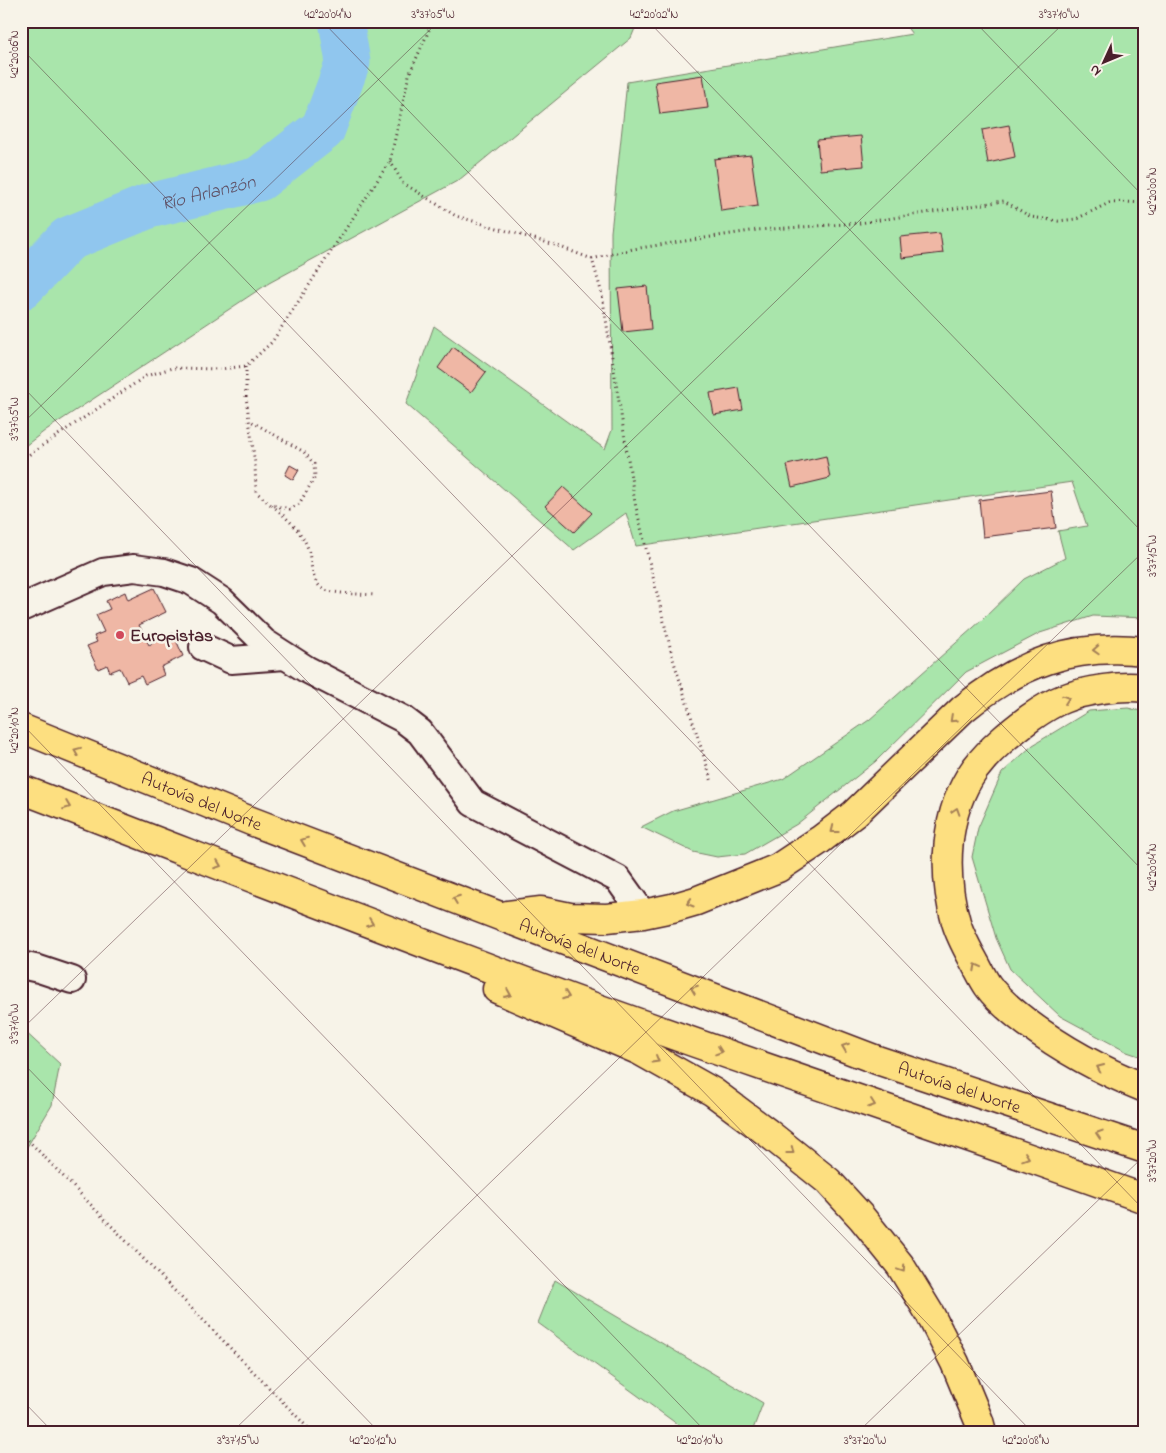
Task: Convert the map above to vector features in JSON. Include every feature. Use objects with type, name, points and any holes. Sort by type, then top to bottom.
[{"type":"highway","points":[[502,916],[541,911],[570,917],[607,918],[643,914],[672,908],[721,892],[778,868],[802,853],[854,814],[974,700],[999,683],[1040,662],[1062,654],[1110,650],[1145,651]]},
{"type":"highway","points":[[1145,688],[1097,690],[1062,699],[1037,713],[994,746],[974,770],[953,815],[948,851],[947,879],[956,922],[964,942],[988,986],[1011,1010],[1048,1039],[1080,1059],[1145,1088]]},
{"type":"highway","name":"Autovía del Norte","points":[[21,728],[251,821],[877,1060],[1145,1149]]},
{"type":"highway","points":[[21,789],[595,1008],[1145,1200]]},
{"type":"highway","points":[[422,943],[463,975],[640,1051],[713,1092],[768,1133],[828,1182],[862,1218],[900,1265],[925,1306],[955,1363],[982,1432]]},
{"type":"lane","points":[[21,608],[103,572],[134,568],[164,572],[191,580],[222,601],[264,642],[285,656],[306,669],[403,719],[420,732],[473,803],[618,879],[643,914]]},
{"type":"lane","points":[[204,647],[232,660],[285,656]]},
{"type":"lane","points":[[21,965],[72,980]]},
{"type":"path","points":[[21,460],[146,376],[172,368],[221,369],[246,366],[272,342],[390,160],[409,75],[433,21]]},
{"type":"path","points":[[390,160],[404,183],[456,216],[555,245],[592,259],[633,249],[757,230],[860,223],[1004,200],[1031,217],[1058,221],[1076,219],[1109,203],[1145,203]]},
{"type":"path","points":[[592,259],[602,294],[637,513],[673,659],[712,782]]},
{"type":"path","points":[[246,366],[246,397],[255,464],[256,492],[295,526],[307,546],[314,578],[323,589],[344,593],[374,595]]},
{"type":"path","points":[[249,420],[304,452],[314,464],[315,477],[299,504],[290,509],[272,505]]},
{"type":"path","points":[[21,1133],[312,1432]]},
{"type":"path","points":[[21,1239],[28,1282],[28,1322],[21,1364]]},
{"type":"green space","points":[[21,21],[638,21],[631,38],[459,180],[269,283],[46,430],[21,449]]},
{"type":"green space","points":[[902,21],[1145,21],[1145,618],[1093,616],[1040,633],[966,672],[876,761],[797,824],[745,854],[717,857],[693,852],[641,827],[673,811],[783,779],[869,720],[982,620],[1024,579],[1065,558],[1058,531],[1087,526],[1072,482],[636,546],[626,513],[574,550],[406,404],[434,326],[605,449],[612,430],[611,232],[627,82],[912,34]]},
{"type":"green space","points":[[1128,708],[1145,712],[1145,1058],[1127,1052],[1060,1016],[1010,969],[996,938],[972,857],[978,828],[1002,773],[1033,745],[1089,711]]},
{"type":"green space","points":[[21,1028],[60,1064],[52,1105],[21,1157]]},
{"type":"green space","points":[[555,1280],[763,1403],[752,1432],[688,1432],[538,1323]]},
{"type":"building","points":[[703,75],[708,108],[660,114],[655,82]]},
{"type":"building","points":[[1009,125],[1015,157],[988,163],[982,130]]},
{"type":"building","points":[[861,136],[864,166],[820,170],[817,140]]},
{"type":"building","points":[[751,155],[758,206],[721,211],[714,159]]},
{"type":"building","points":[[940,233],[943,253],[902,258],[900,237]]},
{"type":"building","points":[[647,286],[651,329],[623,332],[618,289]]},
{"type":"building","points":[[453,347],[486,372],[471,392],[438,368]]},
{"type":"building","points":[[739,388],[743,410],[714,415],[710,393]]},
{"type":"building","points":[[826,456],[830,478],[792,487],[787,465]]},
{"type":"building","points":[[290,465],[299,470],[293,480],[285,475]]},
{"type":"building","points":[[563,487],[592,513],[574,532],[545,506]]},
{"type":"building","points":[[1051,491],[1056,528],[983,537],[979,500]]},
{"type":"building","name":"Europistas","points":[[154,588],[166,612],[139,625],[149,645],[173,633],[183,656],[161,667],[164,675],[145,684],[141,676],[127,682],[120,668],[110,672],[107,665],[98,669],[87,646],[97,642],[94,636],[104,632],[96,615],[110,609],[106,601],[125,592],[128,600]]},
{"type":"waterway","name":"Río Arlanzón","points":[[21,288],[68,239],[149,206],[259,179],[323,129],[348,62],[341,21]]},
{"type":"place","name":"Europistas","points":[[120,635]]}]
